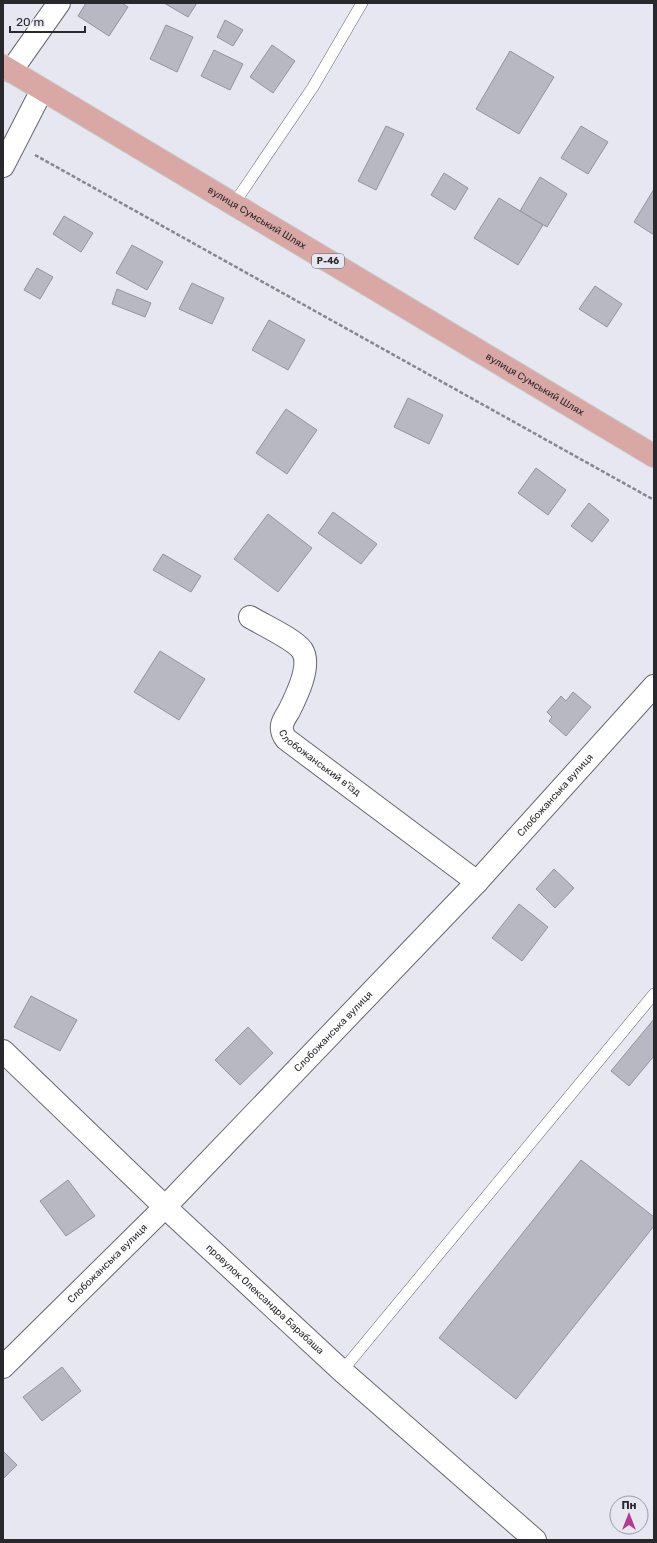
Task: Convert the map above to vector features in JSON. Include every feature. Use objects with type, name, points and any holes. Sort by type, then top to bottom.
[{"type":"main road","name":"вулиця Сумський Шлях","points":[[7,69],[654,456]]},
{"type":"street","points":[[7,69],[59,3]]},
{"type":"street","points":[[3,166],[42,90]]},
{"type":"street","name":"Слобожанський в'їзд","points":[[250,617],[294,643],[304,655],[306,666],[305,672],[289,711],[282,722],[282,731],[286,739],[477,882]]},
{"type":"street","name":"Слобожанська вулиця","points":[[3,1367],[165,1207],[477,882],[654,686]]},
{"type":"street","name":"провулок Олександра Барабаша","points":[[3,1051],[165,1207],[342,1371],[535,1540]]},
{"type":"lane","points":[[234,205],[313,87],[362,3]]},
{"type":"lane","points":[[342,1371],[654,994]]},
{"type":"path","points":[[15,144],[654,500]]},
{"type":"building","points":[[86,3],[122,3],[128,7],[109,36],[78,16]]},
{"type":"building","points":[[164,3],[197,3],[188,17]]},
{"type":"building","points":[[225,20],[243,30],[233,46],[217,37]]},
{"type":"building","points":[[166,25],[193,37],[177,72],[150,59]]},
{"type":"building","points":[[272,45],[295,61],[273,93],[250,77]]},
{"type":"building","points":[[214,50],[243,64],[230,90],[201,76]]},
{"type":"building","points":[[510,51],[554,77],[519,134],[476,109]]},
{"type":"building","points":[[386,126],[404,134],[376,190],[358,181]]},
{"type":"building","points":[[581,126],[608,142],[588,174],[561,158]]},
{"type":"building","points":[[444,173],[468,188],[455,210],[431,195]]},
{"type":"building","points":[[540,177],[567,194],[547,227],[520,211]]},
{"type":"building","points":[[654,189],[654,235],[634,222]]},
{"type":"building","points":[[499,198],[543,225],[518,265],[474,238]]},
{"type":"building","points":[[64,216],[93,233],[81,252],[53,234]]},
{"type":"building","points":[[132,245],[163,262],[147,290],[116,273]]},
{"type":"building","points":[[37,268],[53,277],[40,299],[24,290]]},
{"type":"building","points":[[192,283],[224,298],[212,324],[179,309]]},
{"type":"building","points":[[595,286],[622,304],[607,327],[579,309]]},
{"type":"building","points":[[117,289],[151,303],[145,317],[112,304]]},
{"type":"building","points":[[269,320],[305,340],[288,370],[252,350]]},
{"type":"building","points":[[408,398],[443,415],[429,444],[394,427]]},
{"type":"building","points":[[286,409],[317,430],[287,474],[256,453]]},
{"type":"building","points":[[536,468],[566,490],[548,515],[518,493]]},
{"type":"building","points":[[589,503],[609,520],[592,542],[571,526]]},
{"type":"building","points":[[333,512],[377,544],[361,564],[318,533]]},
{"type":"building","points":[[268,514],[312,548],[278,592],[234,559]]},
{"type":"building","points":[[163,554],[201,576],[191,592],[153,570]]},
{"type":"building","points":[[160,651],[205,679],[179,720],[134,692]]},
{"type":"building","points":[[573,692],[591,707],[566,736],[549,721],[552,717],[547,712],[561,696],[566,701]]},
{"type":"building","points":[[554,869],[574,888],[555,908],[536,889]]},
{"type":"building","points":[[519,904],[548,927],[522,961],[492,938]]},
{"type":"building","points":[[31,996],[77,1020],[60,1051],[14,1027]]},
{"type":"building","points":[[654,1019],[654,1056],[629,1086],[611,1071]]},
{"type":"building","points":[[248,1027],[273,1053],[240,1085],[215,1060]]},
{"type":"building","points":[[581,1160],[654,1217],[654,1226],[516,1399],[439,1338]]},
{"type":"building","points":[[68,1180],[95,1216],[66,1236],[40,1201]]},
{"type":"building","points":[[62,1367],[81,1391],[42,1421],[23,1397]]},
{"type":"building","points":[[3,1451],[17,1465],[3,1479]]}]
